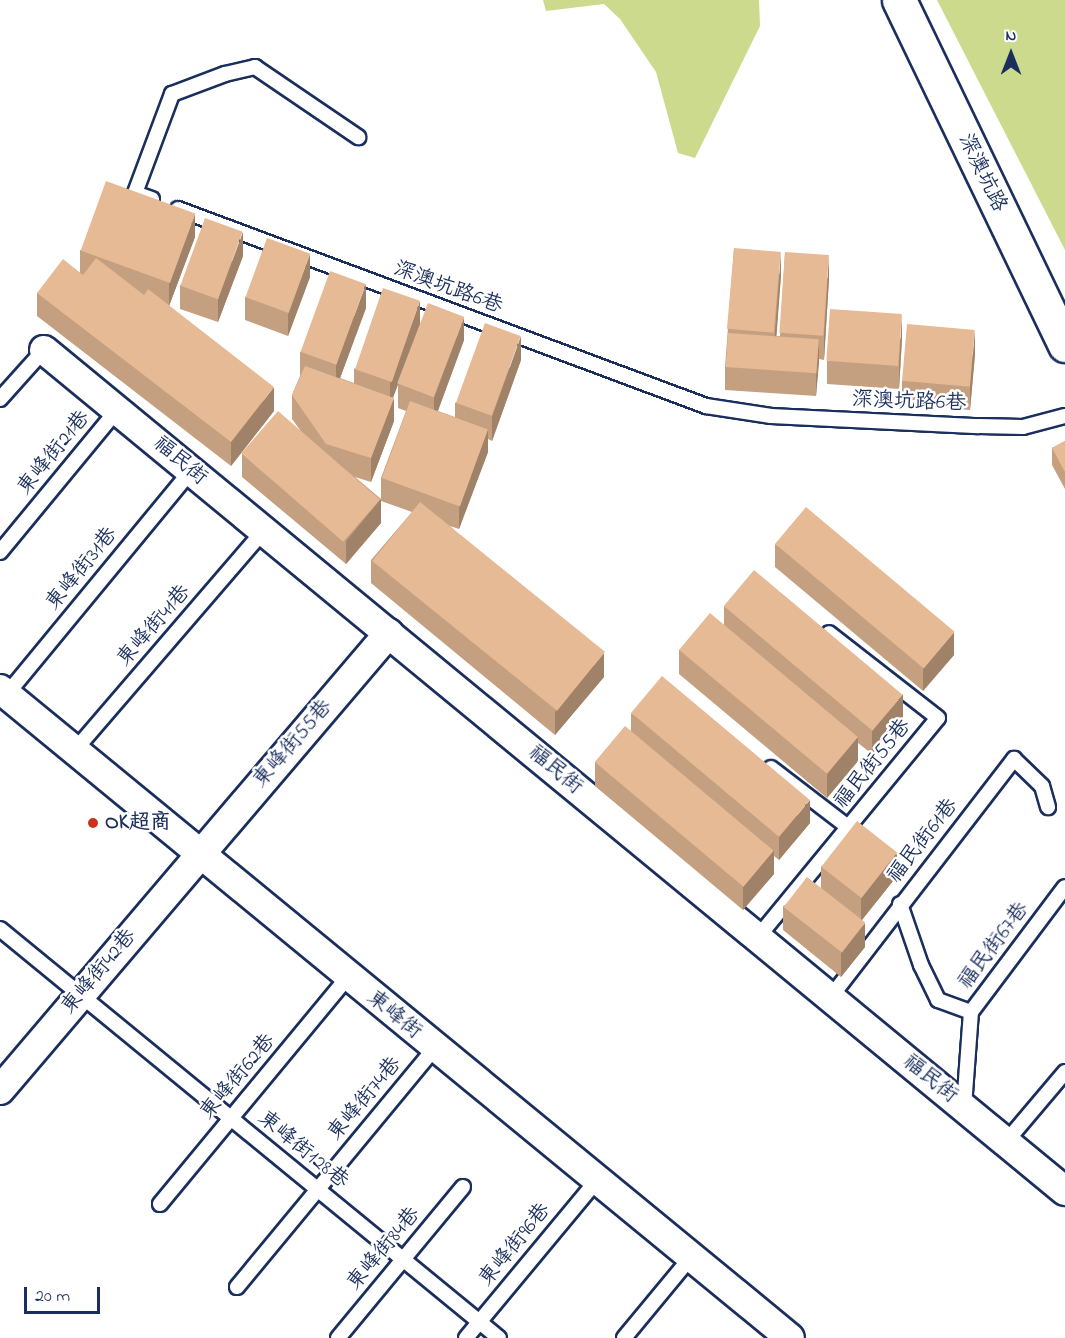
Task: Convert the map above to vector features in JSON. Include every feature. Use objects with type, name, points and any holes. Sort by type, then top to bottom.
[{"type":"street","name":"深澳坑路","points":[[899,0],[1065,345]]},
{"type":"street","name":"福民街","points":[[44,350],[1065,1191]]},
{"type":"street","name":"東峰街55巷","points":[[198,855],[389,633]]},
{"type":"street","name":"東峰街","points":[[3,692],[198,855],[790,1338]]},
{"type":"street","name":"東峰街42巷","points":[[0,1090],[198,855]]},
{"type":"lane","name":"深澳坑路6巷","points":[[358,137],[255,67],[225,74],[172,94],[135,193],[706,406],[771,416],[979,426],[1023,427],[1065,416]]},
{"type":"lane","points":[[0,399],[44,350]]},
{"type":"lane","name":"東峰街21巷","points":[[0,552],[118,409]]},
{"type":"lane","name":"東峰街31巷","points":[[3,692],[190,471]]},
{"type":"lane","name":"東峰街41巷","points":[[75,750],[264,530]]},
{"type":"lane","name":"福民街55巷","points":[[758,937],[938,718],[815,622]]},
{"type":"lane","points":[[755,756],[848,827]]},
{"type":"lane","name":"福民街61巷","points":[[830,998],[900,904],[1014,759],[1042,786],[1048,807]]},
{"type":"lane","name":"福民街67巷","points":[[964,1107],[971,1012],[1065,887]]},
{"type":"lane","points":[[900,904],[921,965],[938,1000],[971,1012]]},
{"type":"lane","name":"東峰街128巷","points":[[0,929],[500,1338]]},
{"type":"lane","name":"東峰街62巷","points":[[160,1204],[348,977]]},
{"type":"lane","name":"東峰街74巷","points":[[237,1287],[435,1048]]},
{"type":"lane","points":[[1005,1143],[1065,1072]]},
{"type":"lane","name":"東峰街96巷","points":[[466,1338],[597,1180]]},
{"type":"lane","name":"東峰街84巷","points":[[338,1338],[463,1187]]},
{"type":"lane","points":[[624,1338],[691,1257]]},
{"type":"green space","points":[[543,0],[759,0],[760,26],[695,158],[678,153],[656,72],[620,19],[604,4],[546,11]]},
{"type":"green space","points":[[937,0],[1065,0],[1065,250]]},
{"type":"building","points":[[106,181],[195,213],[170,283],[81,251]]},
{"type":"building","points":[[205,218],[243,232],[218,299],[180,286]]},
{"type":"building","points":[[267,238],[310,254],[289,313],[245,297]]},
{"type":"building","points":[[734,248],[781,252],[774,333],[727,329]]},
{"type":"building","points":[[785,252],[829,255],[823,336],[779,333]]},
{"type":"building","points":[[96,258],[144,295],[148,289],[274,387],[231,442],[37,293],[63,259],[83,275]]},
{"type":"building","points":[[330,271],[366,284],[336,365],[301,352]]},
{"type":"building","points":[[383,288],[420,301],[392,382],[355,369]]},
{"type":"building","points":[[428,303],[464,317],[434,397],[397,383]]},
{"type":"building","points":[[830,309],[902,314],[898,366],[826,361]]},
{"type":"building","points":[[485,323],[521,336],[492,416],[456,403]]},
{"type":"building","points":[[907,324],[975,330],[970,387],[902,381]]},
{"type":"building","points":[[728,333],[819,339],[816,373],[726,367]]},
{"type":"building","points":[[305,366],[394,398],[371,458],[326,444],[292,395]]},
{"type":"building","points":[[410,401],[488,429],[460,506],[382,478]]},
{"type":"building","points":[[278,411],[380,500],[343,542],[241,453]]},
{"type":"building","points":[[1065,441],[1065,472],[1052,448]]},
{"type":"building","points":[[420,502],[605,652],[557,711],[372,561]]},
{"type":"building","points":[[806,507],[955,632],[924,668],[775,544]]},
{"type":"building","points":[[754,570],[903,695],[872,731],[724,606]]},
{"type":"building","points":[[710,613],[858,737],[827,774],[679,650]]},
{"type":"building","points":[[662,676],[810,800],[779,837],[631,713]]},
{"type":"building","points":[[625,726],[774,851],[743,887],[595,762]]},
{"type":"building","points":[[857,821],[897,852],[861,898],[821,867]]},
{"type":"building","points":[[807,877],[865,923],[842,953],[784,907]]},
{"type":"place","name":"OK超商","points":[[93,823]]}]
